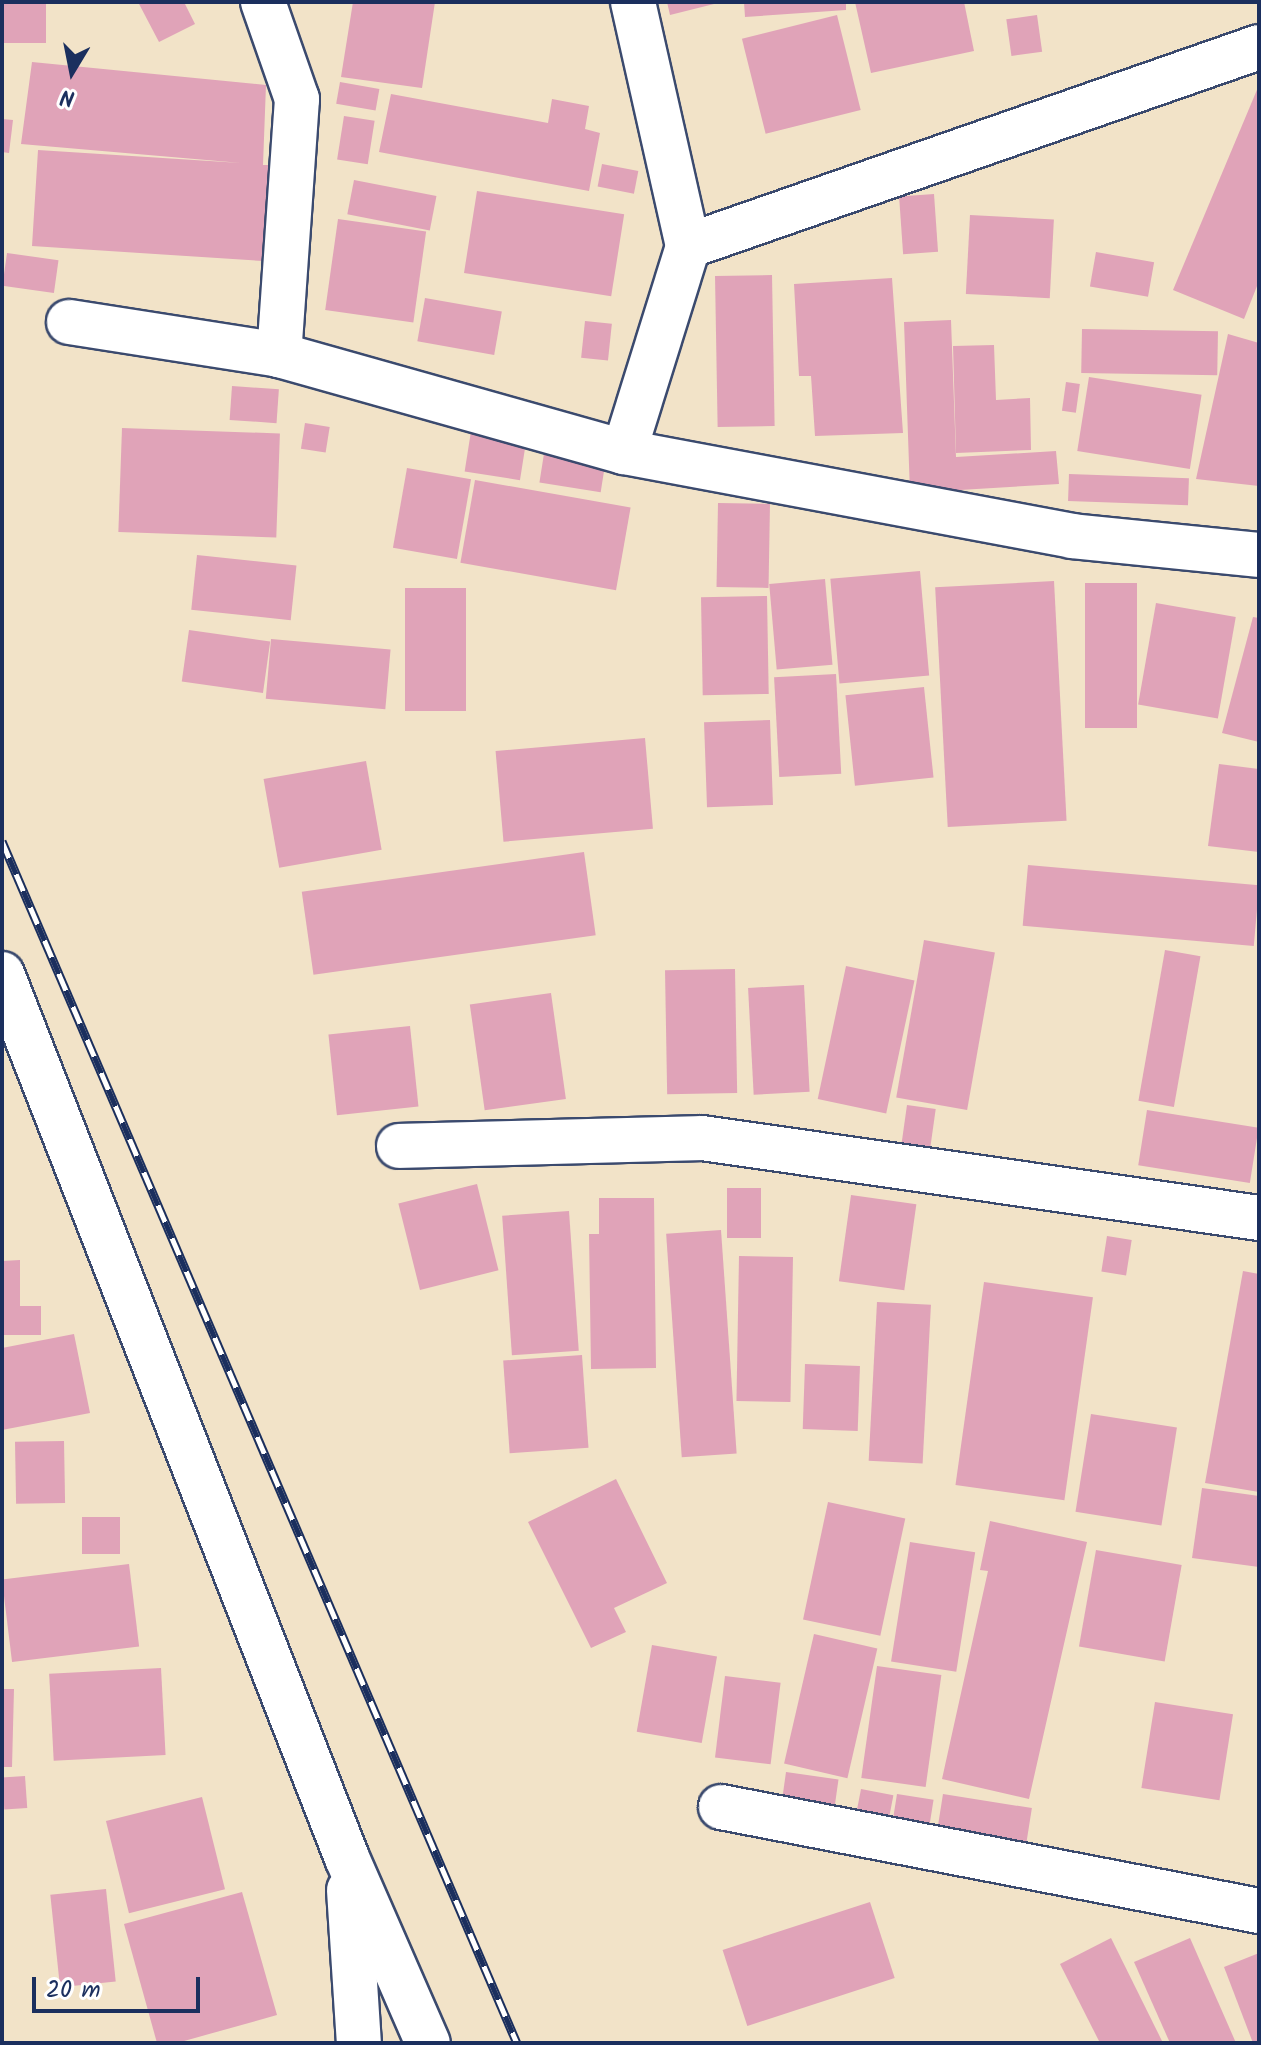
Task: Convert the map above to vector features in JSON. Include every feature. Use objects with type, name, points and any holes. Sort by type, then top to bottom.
[{"type":"street","points":[[263,2],[297,99],[279,355]]},
{"type":"street","points":[[624,452],[688,246],[633,2]]},
{"type":"street","points":[[688,246],[1259,47]]},
{"type":"street","points":[[69,322],[279,355],[624,452],[1072,536],[1259,555]]},
{"type":"street","points":[[2,974],[347,1858],[428,2043]]},
{"type":"street","points":[[399,1146],[702,1138],[1259,1218]]},
{"type":"street","points":[[721,1807],[1259,1911]]},
{"type":"street","points":[[347,1858],[359,2043]]},
{"type":"building","points":[[2,2],[46,2],[46,43],[2,43]]},
{"type":"building","points":[[138,2],[184,2],[195,24],[159,42]]},
{"type":"building","points":[[353,2],[435,2],[422,88],[341,77]]},
{"type":"building","points":[[667,2],[718,2],[718,3],[670,15]]},
{"type":"building","points":[[744,2],[846,2],[846,10],[745,17]]},
{"type":"building","points":[[855,2],[964,2],[974,51],[871,73]]},
{"type":"building","points":[[837,15],[861,110],[766,134],[742,39]]},
{"type":"building","points":[[1037,15],[1042,52],[1011,56],[1006,19]]},
{"type":"building","points":[[32,62],[266,85],[263,165],[269,165],[263,261],[32,246],[38,150],[241,163],[21,144]]},
{"type":"building","points":[[340,82],[379,89],[376,111],[336,104]]},
{"type":"building","points":[[1259,85],[1259,281],[1244,319],[1173,290]]},
{"type":"building","points":[[391,94],[548,123],[552,99],[589,106],[585,129],[600,133],[589,191],[379,152]]},
{"type":"building","points":[[344,116],[375,121],[368,164],[337,159]]},
{"type":"building","points":[[2,119],[13,120],[9,153],[2,152]]},
{"type":"building","points":[[602,164],[638,171],[634,194],[598,187]]},
{"type":"building","points":[[354,180],[436,196],[430,230],[347,214]]},
{"type":"building","points":[[477,191],[624,214],[611,296],[464,273]]},
{"type":"building","points":[[934,194],[938,252],[903,254],[899,196]]},
{"type":"building","points":[[970,215],[1054,219],[1050,298],[966,294]]},
{"type":"building","points":[[338,219],[426,231],[413,322],[325,310]]},
{"type":"building","points":[[1096,252],[1154,262],[1148,297],[1090,286]]},
{"type":"building","points":[[7,253],[58,260],[54,293],[2,286]]},
{"type":"building","points":[[772,275],[775,426],[718,427],[715,276]]},
{"type":"building","points":[[892,278],[903,433],[815,436],[811,376],[799,376],[794,284]]},
{"type":"building","points":[[425,298],[502,312],[494,355],[417,341]]},
{"type":"building","points":[[951,320],[956,457],[1056,451],[1059,484],[910,493],[904,322]]},
{"type":"building","points":[[585,321],[612,324],[608,361],[581,358]]},
{"type":"building","points":[[1082,329],[1218,331],[1217,375],[1081,373]]},
{"type":"building","points":[[1228,334],[1259,343],[1259,486],[1196,479]]},
{"type":"building","points":[[994,345],[996,400],[1030,398],[1031,450],[956,453],[953,346]]},
{"type":"building","points":[[1089,377],[1202,395],[1190,469],[1077,451]]},
{"type":"building","points":[[1066,382],[1080,384],[1076,413],[1062,411]]},
{"type":"building","points":[[232,386],[279,389],[277,423],[230,420]]},
{"type":"building","points":[[305,423],[330,427],[326,453],[301,449]]},
{"type":"building","points":[[472,425],[527,434],[520,480],[465,471]]},
{"type":"building","points":[[122,428],[280,434],[276,537],[118,532]]},
{"type":"building","points":[[546,441],[607,451],[601,492],[539,482]]},
{"type":"building","points":[[407,468],[471,479],[457,559],[393,548]]},
{"type":"building","points":[[1069,474],[1189,478],[1188,505],[1068,501]]},
{"type":"building","points":[[475,480],[631,507],[616,590],[460,563]]},
{"type":"building","points":[[718,503],[770,504],[769,588],[717,587]]},
{"type":"building","points":[[197,555],[296,565],[291,620],[191,610]]},
{"type":"building","points":[[920,571],[929,676],[839,683],[830,579]]},
{"type":"building","points":[[825,579],[832,665],[777,670],[769,584]]},
{"type":"building","points":[[1054,581],[1067,821],[948,827],[935,587]]},
{"type":"building","points":[[1085,583],[1137,583],[1137,728],[1085,728]]},
{"type":"building","points":[[405,588],[466,588],[466,711],[405,711]]},
{"type":"building","points":[[767,596],[769,694],[703,695],[701,597]]},
{"type":"building","points":[[1156,603],[1236,617],[1218,719],[1138,704]]},
{"type":"building","points":[[1253,617],[1259,618],[1259,742],[1222,733]]},
{"type":"building","points":[[189,630],[270,641],[263,693],[182,681]]},
{"type":"building","points":[[271,639],[391,649],[385,709],[266,699]]},
{"type":"building","points":[[836,674],[841,774],[779,777],[774,677]]},
{"type":"building","points":[[924,687],[934,778],[855,786],[845,695]]},
{"type":"building","points":[[770,720],[773,805],[707,807],[704,722]]},
{"type":"building","points":[[645,738],[653,829],[504,842],[496,751]]},
{"type":"building","points":[[366,761],[382,850],[279,868],[264,779]]},
{"type":"building","points":[[1219,764],[1259,769],[1259,852],[1208,846]]},
{"type":"building","points":[[584,852],[596,935],[313,975],[302,892]]},
{"type":"building","points":[[1028,865],[1259,885],[1254,946],[1023,926]]},
{"type":"building","points":[[924,940],[995,953],[967,1110],[896,1098]]},
{"type":"building","points":[[1165,950],[1200,956],[1174,1107],[1138,1101]]},
{"type":"building","points":[[846,966],[914,981],[886,1114],[818,1099]]},
{"type":"building","points":[[735,969],[737,1093],[667,1094],[665,970]]},
{"type":"building","points":[[804,985],[810,1092],[754,1095],[748,988]]},
{"type":"building","points":[[551,993],[566,1099],[485,1110],[470,1004]]},
{"type":"building","points":[[410,1026],[418,1107],[337,1115],[328,1035]]},
{"type":"building","points":[[907,1105],[936,1109],[929,1159],[900,1155]]},
{"type":"building","points":[[1147,1110],[1259,1128],[1250,1183],[1138,1165]]},
{"type":"building","points":[[477,1184],[499,1270],[420,1290],[398,1204]]},
{"type":"building","points":[[727,1188],[761,1188],[761,1238],[727,1238]]},
{"type":"building","points":[[851,1195],[916,1204],[904,1290],[839,1281]]},
{"type":"building","points":[[599,1198],[654,1198],[656,1368],[591,1369],[589,1234],[599,1234]]},
{"type":"building","points":[[569,1211],[579,1351],[512,1355],[502,1216]]},
{"type":"building","points":[[721,1230],[737,1453],[682,1457],[666,1234]]},
{"type":"building","points":[[1107,1236],[1132,1240],[1126,1275],[1101,1272]]},
{"type":"building","points":[[739,1256],[793,1257],[790,1402],[736,1401]]},
{"type":"building","points":[[20,1260],[20,1306],[41,1306],[41,1335],[2,1335],[2,1261]]},
{"type":"building","points":[[1243,1271],[1259,1274],[1259,1492],[1205,1483]]},
{"type":"building","points":[[984,1282],[1093,1297],[1064,1500],[955,1485]]},
{"type":"building","points":[[877,1302],[931,1305],[923,1464],[869,1461]]},
{"type":"building","points":[[74,1334],[90,1413],[2,1430],[2,1348]]},
{"type":"building","points":[[582,1355],[588,1448],[510,1453],[503,1361]]},
{"type":"building","points":[[805,1364],[860,1366],[858,1431],[803,1429]]},
{"type":"building","points":[[1091,1414],[1177,1428],[1161,1525],[1076,1512]]},
{"type":"building","points":[[64,1441],[65,1503],[16,1504],[15,1442]]},
{"type":"building","points":[[616,1479],[667,1583],[614,1608],[626,1632],[591,1648],[528,1522]]},
{"type":"building","points":[[1202,1488],[1259,1496],[1259,1567],[1192,1558]]},
{"type":"building","points":[[828,1502],[905,1518],[880,1636],[803,1619]]},
{"type":"building","points":[[82,1517],[120,1517],[120,1554],[82,1554]]},
{"type":"building","points":[[990,1521],[1087,1542],[1029,1799],[942,1779],[988,1571],[980,1570]]},
{"type":"building","points":[[910,1542],[975,1552],[956,1672],[891,1662]]},
{"type":"building","points":[[1096,1550],[1182,1565],[1165,1662],[1079,1647]]},
{"type":"building","points":[[129,1564],[139,1646],[12,1662],[2,1580]]},
{"type":"building","points":[[814,1634],[877,1649],[847,1778],[784,1764]]},
{"type":"building","points":[[652,1645],[717,1656],[702,1743],[637,1732]]},
{"type":"building","points":[[877,1666],[941,1675],[926,1787],[861,1778]]},
{"type":"building","points":[[161,1668],[166,1755],[54,1761],[49,1674]]},
{"type":"building","points":[[725,1676],[781,1683],[771,1764],[715,1757]]},
{"type":"building","points":[[2,1689],[14,1689],[12,1767],[2,1767]]},
{"type":"building","points":[[1155,1702],[1233,1714],[1219,1800],[1141,1788]]},
{"type":"building","points":[[786,1772],[838,1779],[833,1815],[781,1808]]},
{"type":"building","points":[[25,1776],[27,1808],[4,1810],[2,1778]]},
{"type":"building","points":[[861,1789],[893,1795],[887,1828],[855,1821]]},
{"type":"building","points":[[897,1794],[934,1800],[928,1833],[892,1828]]},
{"type":"building","points":[[943,1794],[1032,1808],[1025,1853],[936,1838]]},
{"type":"building","points":[[202,1797],[225,1889],[129,1913],[106,1821]]},
{"type":"building","points":[[106,1889],[116,1981],[60,1987],[50,1895]]},
{"type":"building","points":[[242,1892],[277,2015],[177,2043],[157,2043],[124,1924]]},
{"type":"building","points":[[870,1902],[895,1978],[747,2026],[723,1950]]},
{"type":"building","points":[[1111,1938],[1163,2043],[1100,2043],[1060,1964]]},
{"type":"building","points":[[1190,1938],[1236,2043],[1170,2043],[1134,1962]]},
{"type":"building","points":[[1259,1953],[1259,2041],[1253,2043],[1224,1967]]},
{"type":"railway","points":[[2,841],[517,2043]]}]
